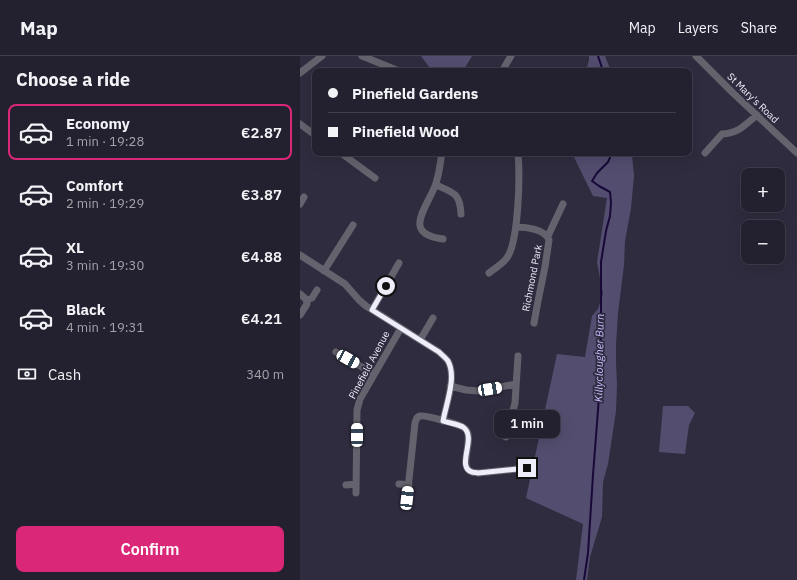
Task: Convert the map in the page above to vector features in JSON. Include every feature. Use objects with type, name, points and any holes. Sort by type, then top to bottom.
[{"type":"street","points":[[300,73],[322,56]]},
{"type":"street","points":[[362,56],[387,68]]},
{"type":"street","points":[[504,68],[511,56]]},
{"type":"street","name":"St Mary's Road","points":[[696,56],[797,153]]},
{"type":"street","points":[[705,153],[722,134],[737,131],[757,115]]},
{"type":"street","points":[[300,124],[312,133]]},
{"type":"street","points":[[345,156],[375,178]]},
{"type":"street","points":[[441,156],[436,185],[423,212],[420,222],[424,233],[432,237],[443,239]]},
{"type":"street","points":[[489,273],[506,259],[515,237],[518,190],[518,156]]},
{"type":"street","points":[[436,185],[451,192],[458,198],[461,203],[461,214]]},
{"type":"street","points":[[300,204],[304,197]]},
{"type":"street","name":"Richmond Park","points":[[534,323],[549,246],[548,236],[563,204]]},
{"type":"street","points":[[324,271],[353,225]]},
{"type":"street","name":"Richmond Park","points":[[516,227],[538,230],[548,236]]},
{"type":"street","points":[[300,255],[345,284],[359,300],[372,310],[439,352],[448,361],[451,369],[450,391],[443,421]]},
{"type":"street","points":[[372,310],[399,263]]},
{"type":"street","points":[[306,300],[312,298],[317,290]]},
{"type":"street","points":[[300,294],[306,299],[307,304],[300,315]]},
{"type":"street","points":[[420,340],[433,318]]},
{"type":"street","name":"Pinefield Avenue","points":[[356,493],[357,410],[360,398],[401,328]]},
{"type":"street","points":[[336,352],[374,374]]},
{"type":"street","points":[[506,437],[515,403],[518,356]]},
{"type":"street","points":[[450,386],[466,390],[479,391],[516,384]]},
{"type":"street","points":[[407,498],[415,423],[418,417],[424,416],[443,421],[463,427],[467,431],[469,438],[466,468],[471,472],[478,473],[527,468]]},
{"type":"street","points":[[346,484],[356,484]]},
{"type":"street","points":[[399,484],[409,485]]},
{"type":"shaded area","points":[[421,56],[472,56],[465,68],[430,68]]},
{"type":"shaded area","points":[[589,56],[605,56],[610,68],[587,68]]},
{"type":"shaded area","points":[[573,156],[632,156],[634,176],[631,208],[625,241],[624,265],[618,313],[616,345],[616,411],[608,464],[603,482],[602,517],[590,557],[587,580],[576,580],[583,524],[526,498],[557,354],[585,357],[592,316],[598,309],[603,294],[597,262],[607,198],[593,196]]},
{"type":"shaded area","points":[[663,406],[688,406],[695,413],[689,425],[685,454],[659,452]]},
{"type":"waterway","name":"Killyclougher Burn","points":[[598,56],[602,68]]},
{"type":"waterway","name":"Killyclougher Burn","points":[[584,580],[588,553],[600,381],[601,262],[611,203],[610,192],[592,181],[597,173],[608,162],[611,156]]},
{"type":"route","points":[[386,286],[372,310],[439,352],[448,361],[451,369],[451,380],[443,421],[463,427],[467,431],[469,438],[466,468],[471,472],[478,473],[527,468]]}]
